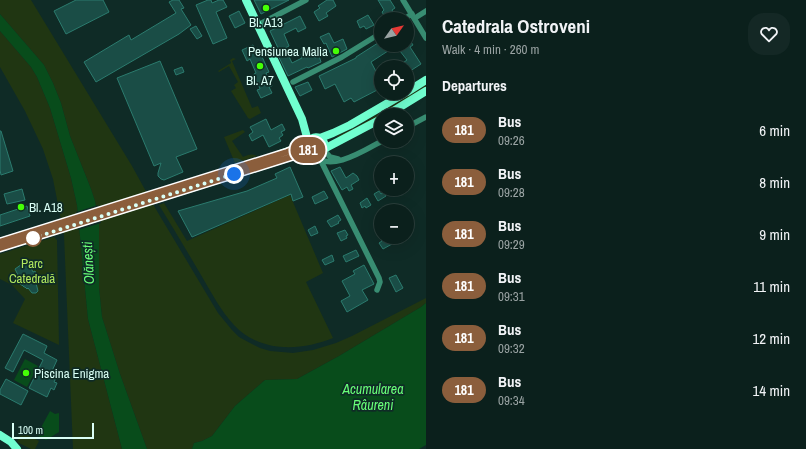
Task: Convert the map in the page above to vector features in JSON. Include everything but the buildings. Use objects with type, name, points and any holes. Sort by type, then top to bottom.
[{"type":"main road","points":[[246,0],[302,118],[308,128],[324,143],[324,150]]},
{"type":"main road","points":[[414,87],[426,80]]},
{"type":"main road","points":[[398,108],[426,91]]},
{"type":"main road","points":[[152,198],[297,148],[312,138],[344,128],[392,100]]},
{"type":"main road","points":[[302,118],[308,141],[308,149],[312,154]]},
{"type":"main road","points":[[0,242],[57,227],[294,156],[302,154],[319,154],[374,123]]},
{"type":"main road","points":[[0,248],[57,227]]},
{"type":"main road","points":[[0,435],[11,442],[17,449]]},
{"type":"street","points":[[403,0],[410,12]]},
{"type":"street","points":[[258,25],[303,1]]},
{"type":"street","points":[[414,16],[426,12]]},
{"type":"street","points":[[414,18],[426,38]]},
{"type":"street","points":[[293,82],[342,57],[374,37]]},
{"type":"street","points":[[414,123],[426,117]]},
{"type":"street","points":[[312,154],[321,161],[333,161],[354,156],[374,145]]},
{"type":"street","points":[[324,150],[333,158],[342,159]]},
{"type":"street","points":[[321,161],[379,278],[380,282],[377,290]]},
{"type":"green space","points":[[0,0],[31,0],[132,166],[154,206],[218,313],[239,337],[260,348],[270,351],[293,353],[313,350],[352,336],[426,298],[426,303],[339,356],[297,379],[265,380],[235,406],[212,436],[194,443],[192,449],[147,449],[120,374],[102,317],[99,288],[99,224],[95,201],[70,136],[61,103],[53,83],[44,65],[0,14]]},
{"type":"green space","points":[[0,31],[31,67],[37,77],[50,108],[71,178],[77,205],[88,319],[122,449],[73,449],[64,235],[53,179],[43,149],[25,111],[0,67]]},
{"type":"green space","points":[[233,58],[236,59],[232,61],[252,108],[258,106],[261,113],[250,119],[231,91],[236,88],[234,85],[238,82],[229,66],[219,72],[218,71],[231,63],[230,60]]},
{"type":"green space","points":[[426,85],[426,88],[414,95],[414,92]]},
{"type":"green space","points":[[401,100],[406,100],[393,108],[388,108]]},
{"type":"green space","points":[[374,116],[374,119],[338,139],[337,136]]},
{"type":"green space","points":[[243,130],[245,132],[232,141],[243,157],[252,154],[257,156],[235,163],[224,137]]},
{"type":"green space","points":[[290,195],[323,273],[306,282],[333,338],[308,345],[281,347],[256,341],[244,334],[229,320],[216,301],[159,205],[164,203],[187,241]]},
{"type":"green space","name":"Parc Catedrală","points":[[54,237],[57,240],[59,345],[13,323],[25,299],[12,285],[0,279],[0,254]]},
{"type":"green space","points":[[22,432],[39,441],[35,449],[31,449],[17,442]]},
{"type":"water","name":"Olănești","points":[[0,14],[44,65],[61,103],[70,136],[91,189],[95,201],[99,224],[99,288],[102,317],[120,374],[147,449],[122,449],[88,319],[77,205],[71,178],[50,108],[37,77],[31,67],[0,31]]},
{"type":"water","name":"Acumularea Râureni","points":[[426,303],[426,445],[419,449],[192,449],[194,443],[212,436],[235,406],[265,380],[297,379],[339,356]]},
{"type":"water","name":"Piscina Enigma","points":[[25,359],[38,366],[27,387],[14,380]]},
{"type":"water","points":[[50,411],[55,414],[59,413],[59,432],[46,440],[37,435]]},
{"type":"pier","points":[[98,205],[101,223],[78,230],[76,212]]},
{"type":"bus line","name":"181","points":[[0,242],[287,152],[308,142],[308,151],[312,154],[294,156],[234,174],[0,248]]},
{"type":"place","name":"Bl. A13","points":[[266,8]]},
{"type":"place","name":"Pensiunea Malia","points":[[336,51]]},
{"type":"place","name":"Bl. A7","points":[[260,66]]},
{"type":"place","name":"Bl. A18","points":[[21,207]]},
{"type":"place","name":"Piscina Enigma","points":[[26,373]]},
{"type":"route","points":[[33,238],[234,174]]}]
